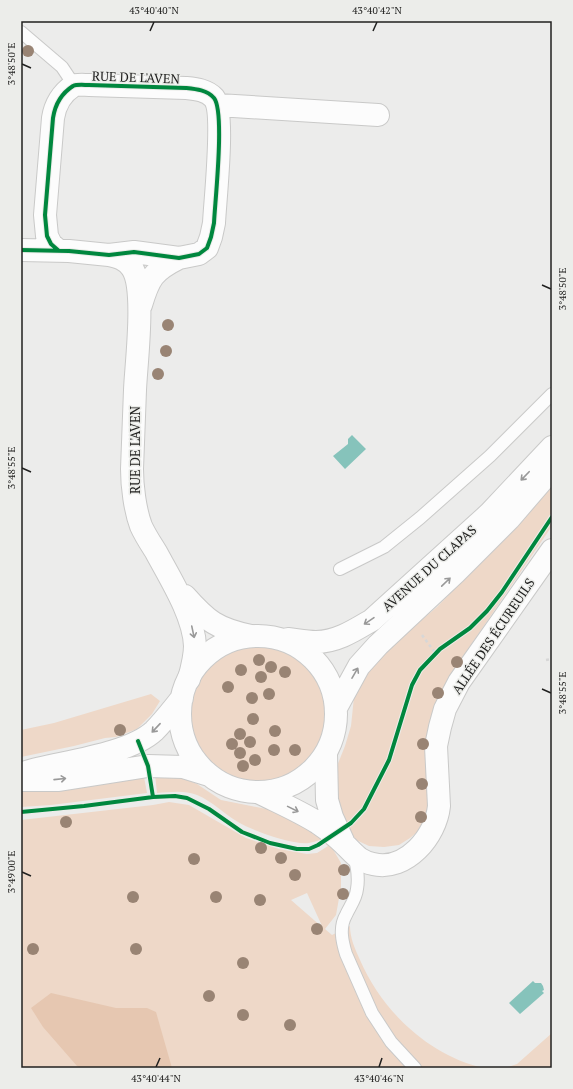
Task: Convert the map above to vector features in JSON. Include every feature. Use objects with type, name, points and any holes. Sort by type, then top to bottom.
[{"type":"street","name":"RUE DE L'AVEN","points":[[59,251],[51,244],[46,236],[46,222],[53,118],[55,108],[64,94],[74,85],[186,88],[209,93],[218,105],[220,124],[214,223],[211,237],[207,248],[200,254],[179,258],[164,265],[155,273],[149,282],[140,308]]},
{"type":"street","points":[[218,105],[378,115]]},
{"type":"street","name":"RUE DE L'AVEN","points":[[21,250],[109,255],[120,258],[132,268],[137,285],[140,308],[132,477],[135,500],[141,526],[173,583],[189,619],[194,638],[193,663],[185,688],[181,726],[186,744],[196,761],[209,775]]},
{"type":"street","name":"RUE DE L'AVEN","points":[[109,255],[134,252],[179,258]]},
{"type":"street","name":"AVENUE DU CLAPAS","points":[[282,639],[317,642],[339,638],[372,620],[488,514],[552,447]]},
{"type":"street","name":"AVENUE DU CLAPAS","points":[[336,708],[359,666],[378,645],[445,583],[509,519],[552,469]]},
{"type":"street","name":"ALLÉE DES ÉCUREUILS","points":[[258,792],[308,817],[364,861],[385,866],[397,864],[412,854],[427,838],[432,830],[438,814],[436,746],[445,709],[460,682],[552,550]]},
{"type":"street","name":"RUE DE L'AVEN","points":[[173,583],[210,622],[235,633],[251,636]]},
{"type":"street","points":[[21,773],[122,748],[138,741],[154,731],[185,688],[197,665],[208,654],[228,642],[251,636],[266,636],[282,639],[294,644],[316,661],[325,672],[331,685],[336,708],[335,728],[326,754],[318,765],[297,782],[284,788],[258,792],[240,790],[224,784],[209,775],[183,767],[148,766],[59,780],[21,780]]},
{"type":"street","points":[[326,754],[325,788],[327,800],[332,817],[349,850]]},
{"type":"lane","points":[[21,32],[62,67],[74,85]]},
{"type":"lane","points":[[340,569],[384,547],[420,518],[490,456],[552,394]]},
{"type":"lane","points":[[349,850],[358,873],[357,889],[353,903],[345,916],[341,935],[344,949],[372,1013],[391,1042],[414,1068]]},
{"type":"path","points":[[420,633],[436,654]]},
{"type":"path","points":[[430,659],[440,649]]},
{"type":"path","points":[[546,660],[552,659]]},
{"type":"shaded area","points":[[552,478],[552,526],[447,680],[431,717],[427,737],[431,808],[422,828],[399,845],[384,847],[369,846],[354,839],[335,811],[335,771],[351,726],[354,697],[369,664],[437,607],[461,582]]},
{"type":"shaded area","points":[[251,647],[265,647],[284,652],[306,666],[320,688],[324,701],[324,727],[320,740],[306,762],[284,776],[265,781],[251,781],[232,776],[210,762],[196,740],[191,721],[191,707],[196,688],[210,666],[232,652]]},
{"type":"shaded area","points":[[151,694],[160,701],[152,714],[137,729],[116,737],[105,738],[21,757],[21,730],[54,723]]},
{"type":"shaded area","points":[[155,774],[172,774],[197,784],[221,800],[271,810],[316,830],[331,846],[341,863],[341,887],[336,915],[325,929],[332,935],[350,926],[355,948],[369,979],[394,1013],[410,1029],[426,1042],[445,1053],[464,1062],[484,1068],[21,1068],[21,820],[169,802],[189,805],[246,838],[279,849],[307,854],[317,853],[328,846],[321,840],[309,843],[293,842],[263,833],[238,822],[208,801],[192,793],[157,793]],"holes":[[[307,893],[322,927],[291,900]]]},
{"type":"shaded area","points":[[144,777],[147,793],[51,805],[21,807],[21,791],[51,790]]},
{"type":"shaded area","points":[[51,993],[116,1008],[147,1008],[156,1012],[172,1068],[81,1068],[77,1066],[43,1027],[31,1008]]},
{"type":"shaded area","points":[[552,1033],[552,1068],[505,1068],[517,1064]]},
{"type":"water","points":[[352,435],[366,449],[345,469],[333,456],[348,444],[348,439]]},
{"type":"water","points":[[533,981],[535,983],[541,983],[544,990],[542,991],[544,993],[520,1014],[509,1003]]},
{"type":"cycle path","points":[[21,250],[69,251],[109,255],[134,252],[179,258],[199,254],[207,248],[214,223],[219,138],[217,106],[211,95],[197,89],[186,88],[79,85],[73,86],[62,96],[55,108],[53,118],[45,215],[47,236],[51,244],[59,251]]},
{"type":"cycle path","points":[[21,812],[153,797],[175,796],[187,798],[209,809],[242,832],[270,843],[297,849],[309,849],[318,845],[351,823],[364,809],[389,760],[412,685],[420,670],[440,649],[470,628],[487,611],[502,592],[552,517]]},
{"type":"cycle path","points":[[138,741],[148,766],[153,797]]}]
